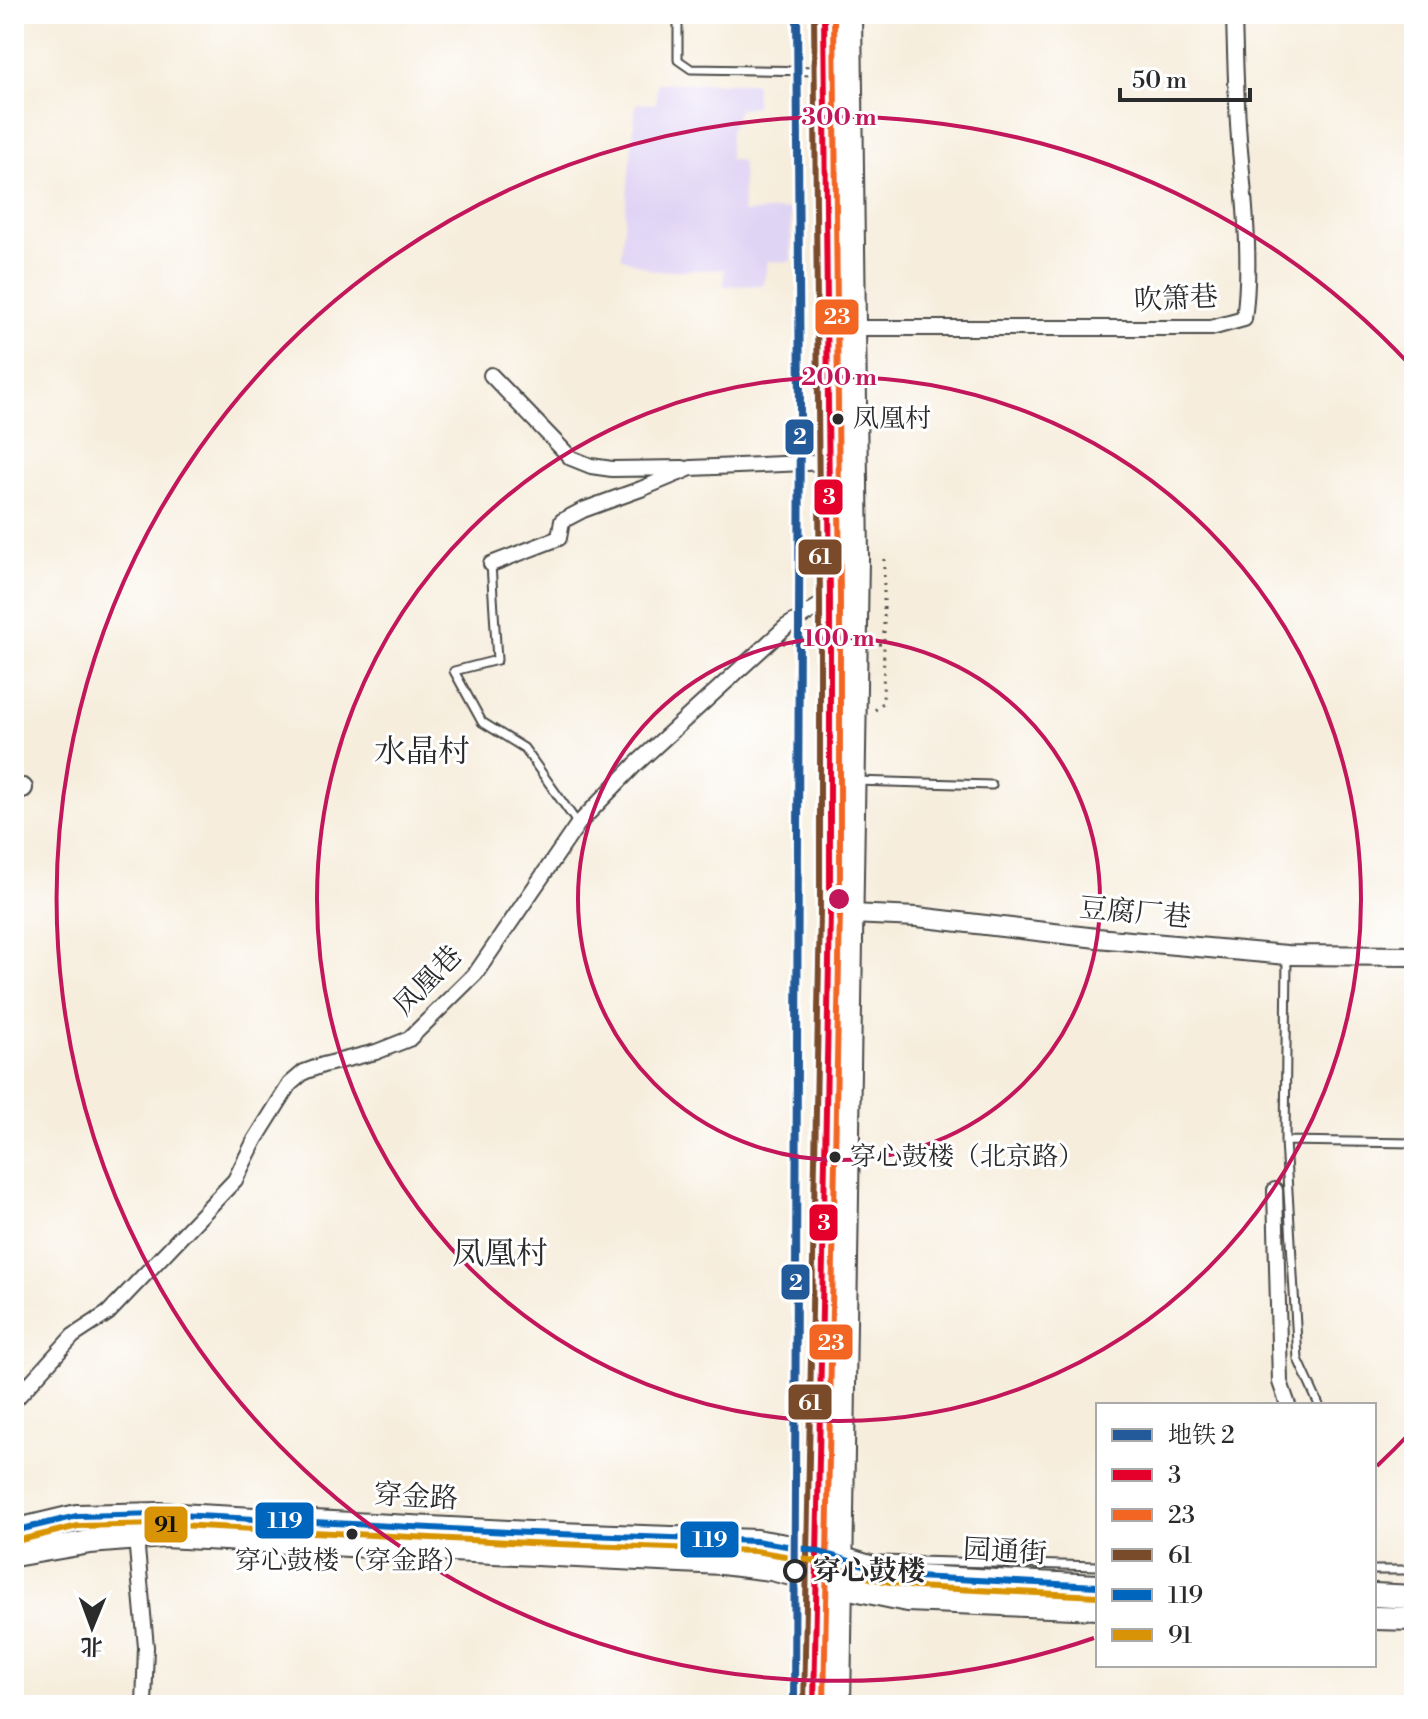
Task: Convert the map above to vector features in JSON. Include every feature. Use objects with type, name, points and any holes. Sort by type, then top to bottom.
[{"type":"main road","points":[[814,1705],[830,928],[824,14]]},
{"type":"main road","points":[[838,1705],[856,559],[849,14]]},
{"type":"main road","name":"穿金路","points":[[14,1531],[77,1516],[159,1514],[756,1541],[817,1551]]},
{"type":"main road","name":"穿金路","points":[[14,1555],[90,1542],[163,1536],[722,1563],[816,1579]]},
{"type":"main road","name":"园通街","points":[[817,1551],[916,1577],[1096,1608]]},
{"type":"main road","name":"园通街","points":[[816,1579],[907,1600],[1022,1595],[1096,1586]]},
{"type":"main road","points":[[1376,1595],[1414,1597]]},
{"type":"main road","points":[[1376,1618],[1414,1619]]},
{"type":"street","name":"吹箫巷","points":[[852,328],[1211,328],[1244,319],[1247,279],[1236,105],[1234,14]]},
{"type":"street","points":[[491,375],[571,458],[591,466],[612,469],[691,468],[828,462]]},
{"type":"street","points":[[491,564],[559,538],[562,521],[583,510],[691,468]]},
{"type":"street","name":"凤凰巷","points":[[14,1401],[73,1336],[108,1313],[235,1180],[255,1140],[290,1084],[304,1072],[376,1052],[409,1039],[476,973],[578,824],[635,765],[787,626],[830,599]]},
{"type":"street","name":"豆腐厂巷","points":[[851,914],[917,917],[1097,938],[1287,955],[1414,956]]},
{"type":"street","points":[[1275,1190],[1280,1382],[1287,1403]]},
{"type":"street","points":[[136,1538],[146,1647],[144,1705]]},
{"type":"lane","points":[[678,14],[678,60],[691,69],[824,71]]},
{"type":"lane","points":[[491,564],[497,660],[454,671],[482,722],[524,748],[578,824]]},
{"type":"lane","points":[[853,781],[992,785]]},
{"type":"lane","points":[[1287,955],[1285,1141],[1298,1359],[1318,1403]]},
{"type":"lane","points":[[1285,1141],[1414,1143]]},
{"type":"lane","points":[[840,1559],[1096,1566]]},
{"type":"lane","points":[[1376,1570],[1414,1570]]},
{"type":"path","points":[[883,703],[884,559]]},
{"type":"path","points":[[783,643],[884,644]]},
{"type":"shaded area","points":[[657,83],[756,83],[756,106],[739,109],[730,131],[729,159],[742,161],[743,213],[791,209],[791,262],[768,261],[763,285],[724,286],[724,269],[654,271],[621,257],[636,103],[656,104]]},
{"type":"metro line","name":"2","points":[[794,1705],[800,405],[797,14]]},
{"type":"transit line","name":"61","points":[[804,1705],[820,912],[814,14]]},
{"type":"transit line","name":"3","points":[[814,1705],[830,912],[824,14]]},
{"type":"transit line","name":"23","points":[[824,1705],[840,912],[834,14]]},
{"type":"transit line","name":"119","points":[[14,1531],[77,1516],[159,1514],[756,1541],[817,1551],[916,1577],[1096,1586]]},
{"type":"transit line","name":"91","points":[[16,1541],[78,1526],[159,1524],[755,1551],[815,1561],[870,1578],[915,1587],[1096,1596]]},
{"type":"place","name":"凤凰村","points":[[838,419]]},
{"type":"place","name":"穿心鼓楼（北京路）","points":[[835,1157]]},
{"type":"place","name":"穿心鼓楼（穿金路）","points":[[352,1534]]},
{"type":"place","name":"穿心鼓楼","points":[[795,1571]]},
{"type":"district","name":"水晶村","points":[[422,752]]},
{"type":"district","name":"凤凰村","points":[[500,1254]]}]
